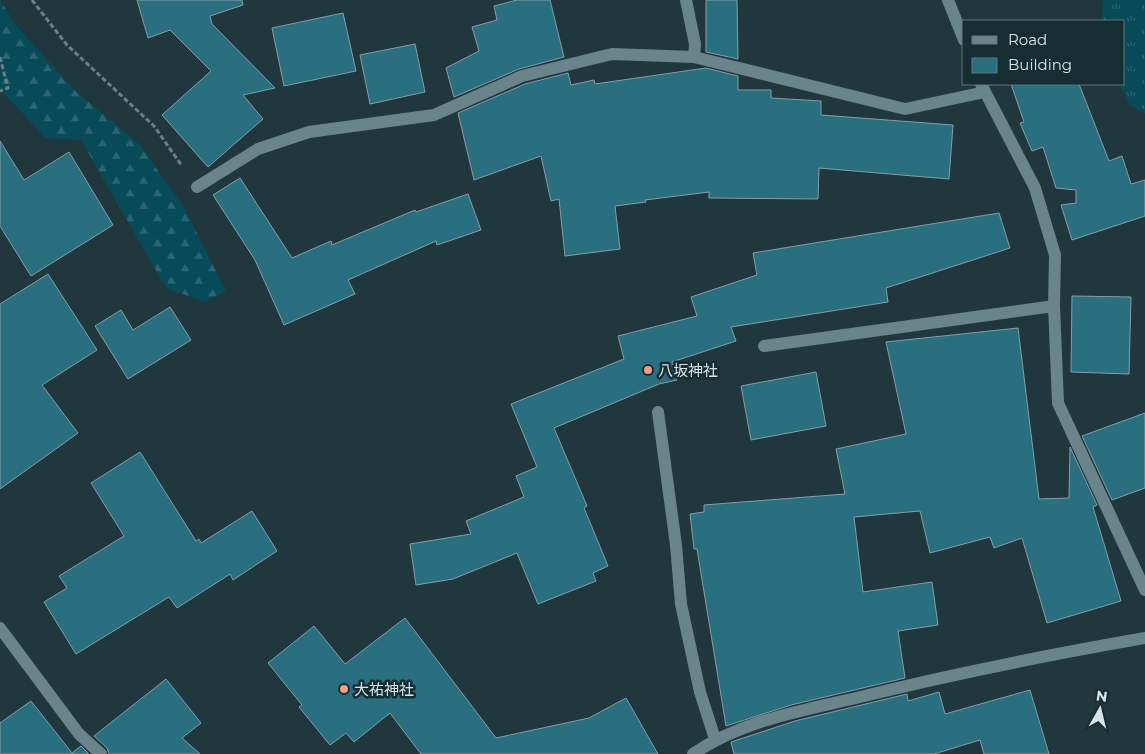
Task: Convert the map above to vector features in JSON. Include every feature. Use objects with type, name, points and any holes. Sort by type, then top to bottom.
[{"type":"street","points":[[686,0],[695,44],[694,57]]},
{"type":"street","points":[[948,0],[962,35]]},
{"type":"street","points":[[197,187],[258,149],[309,132],[434,116],[522,76],[612,54],[694,57],[905,109],[983,88],[1035,188],[1055,255],[1054,306],[1058,403],[1145,590]]},
{"type":"street","points":[[764,346],[1054,306]]},
{"type":"street","points":[[658,412],[676,545],[681,604],[700,692],[715,739]]},
{"type":"street","points":[[0,628],[79,734],[101,754]]},
{"type":"street","points":[[693,754],[715,739],[767,719],[970,670],[1145,638]]},
{"type":"path","points":[[32,0],[67,45],[154,126],[197,187]]},
{"type":"path","points":[[0,56],[8,88],[0,91]]},
{"type":"green space","points":[[0,0],[15,24],[73,89],[140,145],[185,209],[226,291],[205,302],[166,288],[81,140],[46,138],[0,89]]},
{"type":"green space","points":[[1103,0],[1145,0],[1145,114],[1129,105],[1120,85],[1125,85],[1125,20],[1102,20]]},
{"type":"building","points":[[137,0],[242,0],[243,5],[210,16],[212,24],[275,88],[243,95],[263,119],[208,167],[162,115],[211,71],[170,30],[148,38]]},
{"type":"building","points":[[517,0],[550,0],[564,57],[519,69],[454,97],[446,68],[479,51],[472,27],[497,20],[494,6]]},
{"type":"building","points":[[706,0],[737,0],[738,59],[706,52]]},
{"type":"building","points":[[343,13],[356,71],[284,86],[272,28]]},
{"type":"building","points":[[415,44],[425,92],[370,104],[360,55]]},
{"type":"building","points":[[706,68],[738,76],[738,90],[771,90],[771,98],[821,101],[821,115],[953,125],[949,179],[819,168],[818,199],[709,198],[709,192],[645,200],[646,202],[615,206],[620,249],[565,256],[559,199],[551,201],[541,156],[474,180],[458,113],[525,84],[568,73],[571,85],[594,80],[595,84]]},
{"type":"building","points":[[1011,85],[1079,85],[1109,161],[1122,156],[1131,184],[1145,180],[1145,216],[1072,240],[1061,205],[1076,203],[1076,190],[1056,188],[1043,147],[1032,151],[1020,123],[1024,122]]},
{"type":"building","points":[[0,141],[24,180],[69,152],[113,225],[31,276],[0,226]]},
{"type":"building","points":[[240,178],[292,258],[331,241],[332,245],[415,210],[416,212],[468,194],[481,230],[437,245],[436,241],[348,280],[355,294],[284,325],[255,260],[213,195]]},
{"type":"building","points":[[999,213],[1010,248],[886,288],[888,302],[731,327],[736,341],[672,362],[677,380],[659,384],[554,428],[587,506],[584,508],[608,566],[593,573],[596,581],[538,604],[517,553],[453,579],[416,585],[410,544],[471,534],[466,521],[524,497],[516,476],[537,467],[511,404],[624,359],[618,336],[697,316],[691,297],[757,275],[753,253]]},
{"type":"building","points":[[48,274],[97,350],[42,385],[78,433],[0,489],[0,304]]},
{"type":"building","points":[[1072,296],[1131,297],[1129,374],[1071,372]]},
{"type":"building","points":[[170,307],[191,340],[128,379],[95,326],[121,310],[133,330]]},
{"type":"building","points":[[1018,328],[1039,499],[1069,498],[1070,447],[1097,505],[1093,507],[1121,601],[1047,623],[1022,538],[994,548],[990,537],[930,553],[920,511],[854,517],[863,592],[932,582],[938,625],[898,631],[905,678],[791,705],[726,726],[697,549],[694,549],[690,514],[704,512],[704,505],[845,494],[836,449],[906,434],[886,342]]},
{"type":"building","points":[[816,372],[826,426],[751,440],[741,386]]},
{"type":"building","points":[[1145,413],[1145,488],[1112,500],[1082,436]]},
{"type":"building","points":[[140,452],[196,541],[199,539],[201,543],[252,511],[277,551],[233,580],[230,574],[177,608],[169,597],[76,654],[44,602],[67,588],[59,576],[124,536],[91,483]]},
{"type":"building","points":[[405,618],[496,738],[589,718],[626,698],[658,754],[421,754],[390,713],[354,742],[346,733],[330,745],[299,707],[302,705],[268,663],[314,626],[345,664]]},
{"type":"building","points":[[166,679],[201,723],[182,738],[200,754],[109,754],[107,748],[94,736]]},
{"type":"building","points":[[1030,690],[1049,754],[984,754],[980,740],[934,754],[734,754],[731,742],[795,721],[907,694],[908,701],[939,692],[945,714]]},
{"type":"building","points":[[31,701],[72,753],[81,746],[89,754],[0,754],[0,723]]},
{"type":"place","name":"八坂神社","points":[[648,370]]},
{"type":"place","name":"大祐神社","points":[[344,689]]}]
